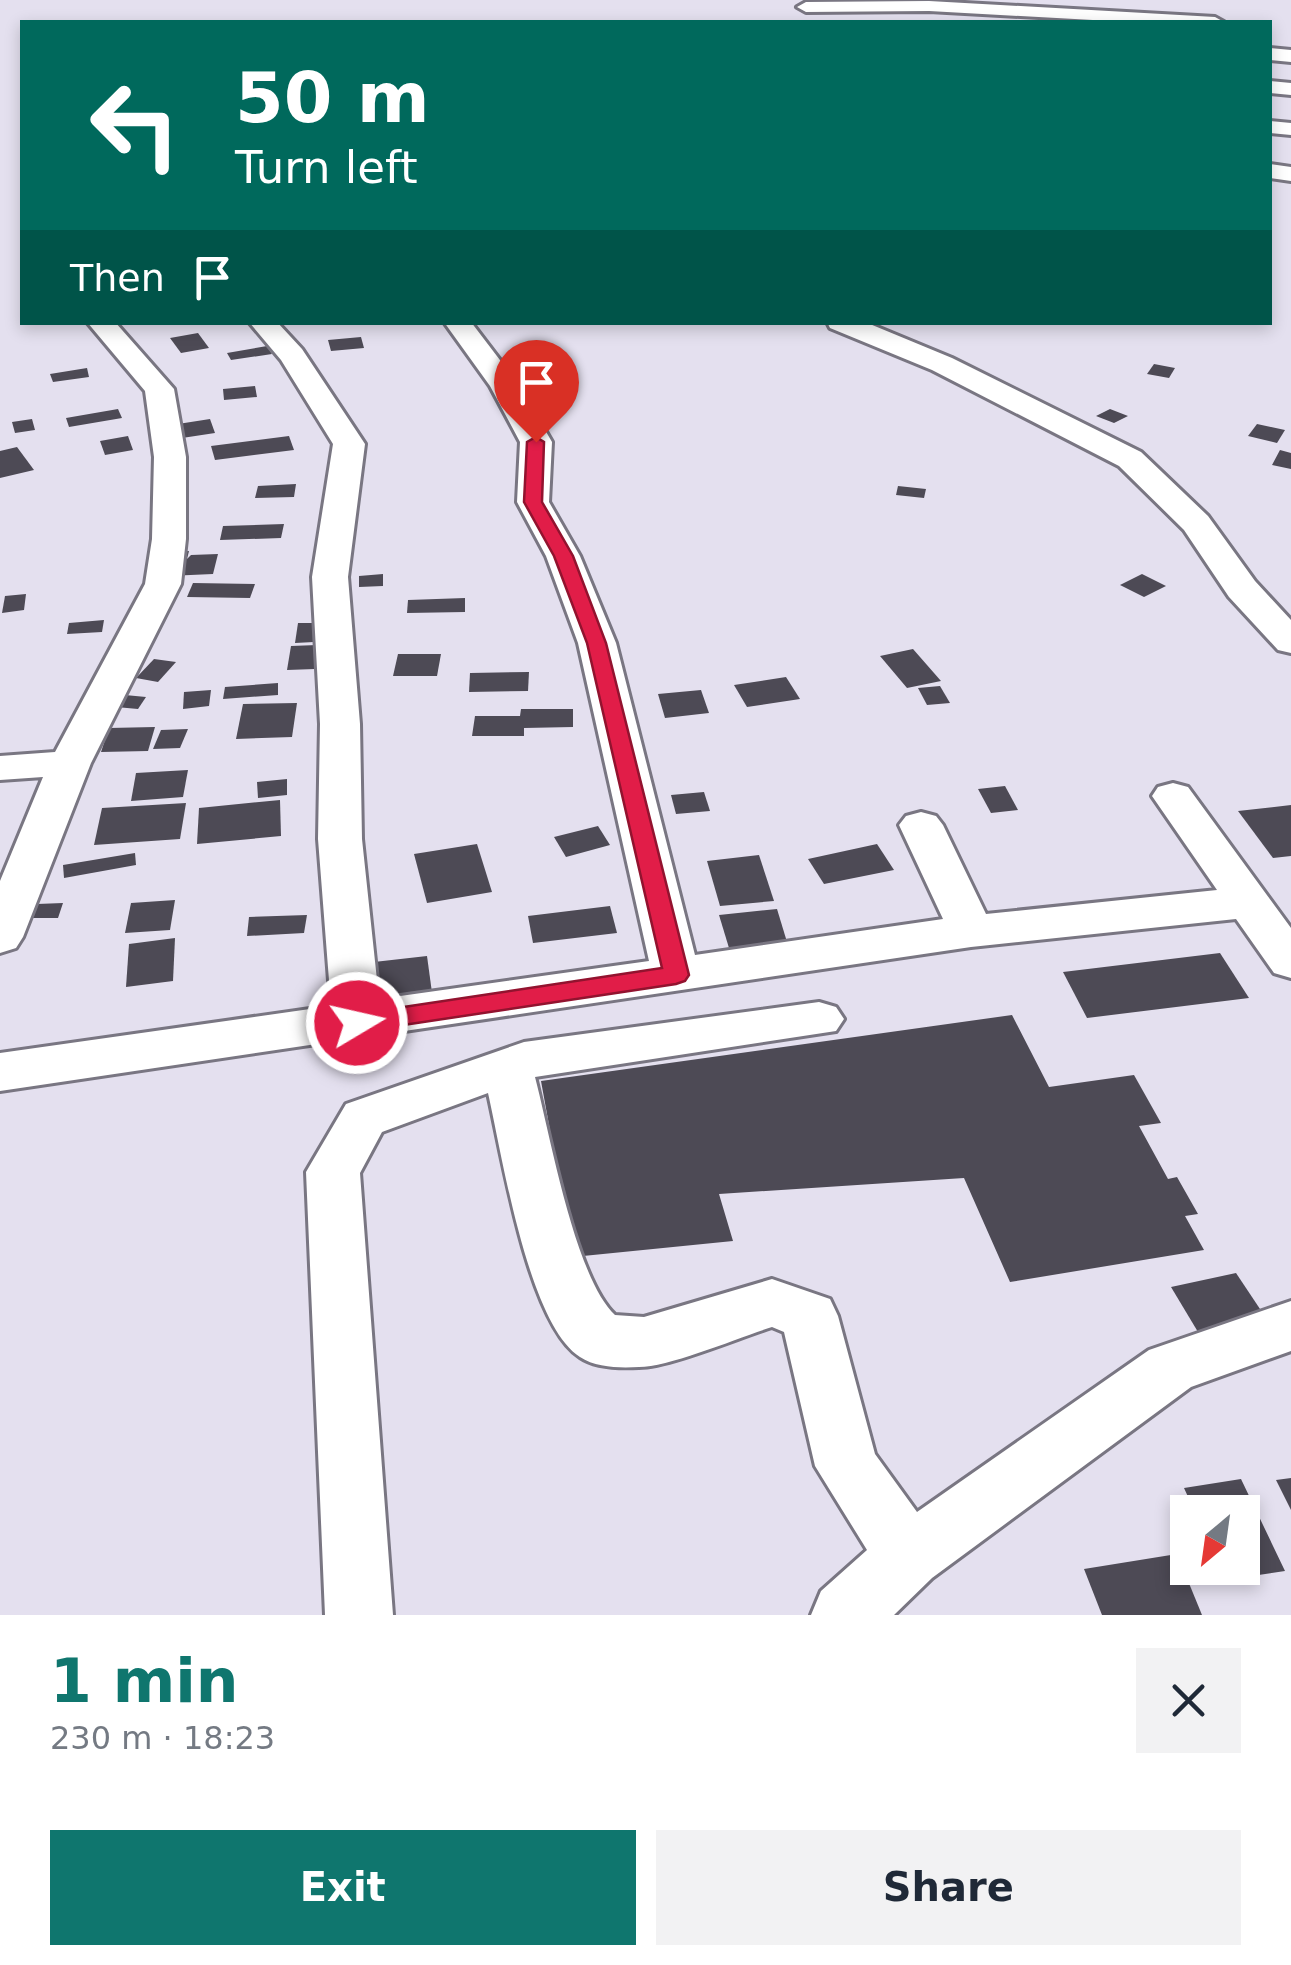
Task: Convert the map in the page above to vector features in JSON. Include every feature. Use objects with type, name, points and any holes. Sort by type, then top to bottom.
[{"type":"street","points":[[806,6],[929,6],[1146,20]]},
{"type":"street","points":[[0,937],[70,763],[163,584],[169,539],[170,457],[159,389],[103,325]]},
{"type":"street","points":[[265,325],[292,355],[348,444],[330,576],[340,724],[340,839],[357,1023]]},
{"type":"street","points":[[459,325],[504,385],[536,442],[533,502],[563,556],[596,643],[676,975]]},
{"type":"street","points":[[847,325],[942,364],[1130,459],[1196,523],[1242,589],[1291,642]]},
{"type":"street","points":[[0,768],[70,763]]},
{"type":"street","points":[[1173,796],[1291,962]]},
{"type":"street","points":[[920,826],[971,930]]},
{"type":"street","points":[[0,1072],[357,1023],[971,930],[1251,902]]},
{"type":"street","points":[[359,1615],[334,1172],[364,1118],[524,1060],[819,1019]]},
{"type":"street","points":[[507,1066],[550,1241],[577,1317],[600,1340],[644,1342],[772,1303],[809,1316],[847,1466],[909,1556]]},
{"type":"street","points":[[845,1615],[909,1556],[1170,1368],[1291,1326]]},
{"type":"building","points":[[198,333],[209,348],[181,353],[170,338]]},
{"type":"building","points":[[361,337],[364,348],[331,351],[328,340]]},
{"type":"building","points":[[267,346],[272,354],[231,360],[227,353]]},
{"type":"building","points":[[1154,364],[1175,368],[1169,378],[1147,374]]},
{"type":"building","points":[[87,368],[89,377],[53,382],[50,374]]},
{"type":"building","points":[[255,386],[257,397],[224,400],[223,389]]},
{"type":"building","points":[[118,409],[122,418],[69,427],[66,418]]},
{"type":"building","points":[[1110,409],[1128,416],[1114,423],[1096,416]]},
{"type":"building","points":[[32,419],[35,430],[15,433],[12,422]]},
{"type":"building","points":[[210,419],[215,433],[182,438],[178,424]]},
{"type":"building","points":[[1257,424],[1285,430],[1277,443],[1248,436]]},
{"type":"building","points":[[128,436],[133,450],[105,455],[100,441]]},
{"type":"building","points":[[289,436],[294,450],[215,460],[211,446]]},
{"type":"building","points":[[17,447],[34,470],[0,478],[0,451]]},
{"type":"building","points":[[1280,450],[1291,453],[1291,469],[1272,465]]},
{"type":"building","points":[[296,484],[294,497],[255,498],[258,486]]},
{"type":"building","points":[[898,486],[926,489],[924,498],[896,495]]},
{"type":"building","points":[[284,524],[281,538],[220,540],[223,526]]},
{"type":"building","points":[[189,551],[187,559],[191,555],[218,554],[213,574],[168,576],[169,552]]},
{"type":"building","points":[[383,574],[383,586],[359,587],[359,576]]},
{"type":"building","points":[[1142,574],[1166,586],[1144,597],[1120,585]]},
{"type":"building","points":[[193,583],[255,584],[250,598],[187,597]]},
{"type":"building","points":[[26,594],[24,610],[2,613],[5,596]]},
{"type":"building","points":[[465,598],[465,612],[407,613],[408,600]]},
{"type":"building","points":[[104,620],[102,632],[67,634],[69,623]]},
{"type":"building","points":[[298,623],[317,623],[314,642],[295,643]]},
{"type":"building","points":[[317,645],[315,669],[287,670],[291,646]]},
{"type":"building","points":[[913,649],[941,681],[907,688],[880,656]]},
{"type":"building","points":[[398,654],[441,654],[437,676],[393,676]]},
{"type":"building","points":[[154,659],[176,662],[158,682],[136,678]]},
{"type":"building","points":[[529,672],[528,691],[469,692],[470,673]]},
{"type":"building","points":[[786,677],[800,699],[747,707],[734,685]]},
{"type":"building","points":[[278,683],[278,695],[223,699],[225,687]]},
{"type":"building","points":[[940,686],[950,703],[927,705],[918,688]]},
{"type":"building","points":[[211,690],[209,706],[183,709],[184,692]]},
{"type":"building","points":[[701,690],[709,713],[665,718],[658,694]]},
{"type":"building","points":[[125,695],[146,697],[138,709],[116,707]]},
{"type":"building","points":[[297,703],[292,737],[236,739],[243,704]]},
{"type":"building","points":[[521,709],[573,709],[573,727],[524,728],[524,736],[472,736],[475,716],[520,716]]},
{"type":"building","points":[[155,727],[148,751],[101,752],[109,728]]},
{"type":"building","points":[[188,729],[180,748],[153,749],[161,730]]},
{"type":"building","points":[[188,770],[183,797],[131,801],[136,773]]},
{"type":"building","points":[[287,779],[287,795],[258,798],[257,782]]},
{"type":"building","points":[[1005,786],[1018,810],[991,813],[978,789]]},
{"type":"building","points":[[704,792],[710,811],[676,814],[671,795]]},
{"type":"building","points":[[280,800],[281,836],[197,844],[199,808]]},
{"type":"building","points":[[186,803],[180,839],[94,845],[102,808]]},
{"type":"building","points":[[1291,805],[1291,856],[1273,858],[1238,811]]},
{"type":"building","points":[[598,826],[610,845],[566,857],[554,837]]},
{"type":"building","points":[[477,844],[492,892],[427,903],[414,854]]},
{"type":"building","points":[[877,844],[894,870],[824,884],[808,859]]},
{"type":"building","points":[[135,853],[136,865],[64,878],[63,865]]},
{"type":"building","points":[[759,855],[774,901],[720,906],[707,861]]},
{"type":"building","points":[[175,900],[170,930],[125,933],[131,903]]},
{"type":"building","points":[[63,903],[58,918],[32,918],[37,904]]},
{"type":"building","points":[[610,906],[617,933],[533,943],[528,916]]},
{"type":"building","points":[[777,909],[787,942],[729,948],[719,915]]},
{"type":"building","points":[[307,915],[304,933],[247,936],[249,917]]},
{"type":"building","points":[[175,938],[173,981],[126,987],[129,944]]},
{"type":"building","points":[[1220,953],[1249,998],[1087,1018],[1063,972]]},
{"type":"building","points":[[427,956],[433,1000],[378,1007],[374,962]]},
{"type":"building","points":[[1012,1015],[1049,1087],[1134,1075],[1161,1123],[1139,1126],[1168,1179],[1177,1177],[1198,1214],[1185,1216],[1204,1250],[1010,1282],[964,1178],[719,1194],[733,1241],[573,1257],[541,1081]]},
{"type":"building","points":[[1236,1273],[1268,1321],[1201,1337],[1171,1287]]},
{"type":"building","points":[[1291,1478],[1291,1510],[1276,1480]]},
{"type":"building","points":[[1241,1479],[1249,1495],[1187,1495],[1184,1488]]},
{"type":"building","points":[[1260,1519],[1285,1571],[1260,1575]]},
{"type":"building","points":[[1170,1555],[1170,1585],[1190,1585],[1202,1615],[1102,1615],[1084,1569]]},
{"type":"route","points":[[357,1023],[676,975],[596,643],[563,556],[533,502],[536,442]]}]
